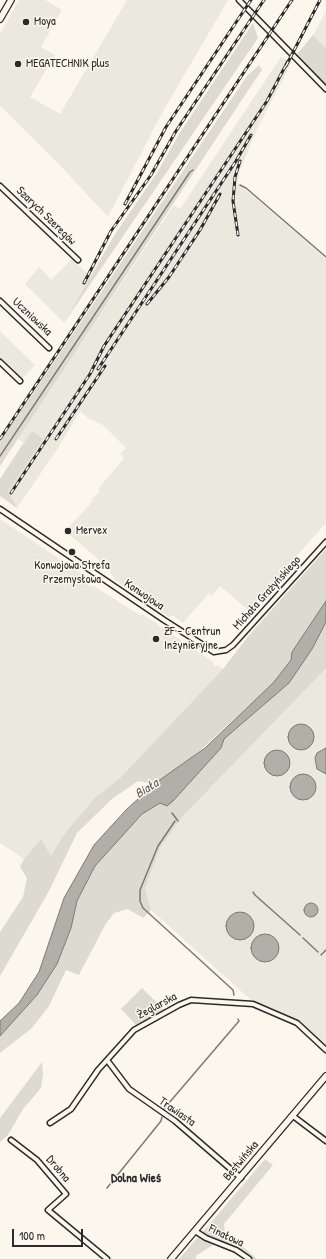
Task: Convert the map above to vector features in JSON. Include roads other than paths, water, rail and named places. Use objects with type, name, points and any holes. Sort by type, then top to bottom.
[{"type":"street","points":[[0,19],[11,0]]},
{"type":"street","points":[[239,0],[326,89]]},
{"type":"street","name":"Szarych Szeregów","points":[[0,186],[78,260]]},
{"type":"street","name":"Uczniowska","points":[[0,301],[50,348]]},
{"type":"street","points":[[0,362],[20,381]]},
{"type":"street","name":"Konwojowa","points":[[0,508],[164,620],[207,648],[214,652],[219,652]]},
{"type":"street","name":"Michała Grażyńskiego","points":[[219,652],[233,645],[326,542]]},
{"type":"street","name":"Żeglarska","points":[[50,1123],[71,1109],[107,1060],[131,1034],[143,1024],[184,1002],[198,1000],[253,1004],[297,1023],[326,1050]]},
{"type":"street","name":"Trawiasta","points":[[107,1060],[129,1089],[175,1122],[241,1178]]},
{"type":"street","name":"Bestwińska","points":[[171,1259],[326,1076]]},
{"type":"street","points":[[293,1116],[326,1141]]},
{"type":"street","name":"Drobna","points":[[11,1140],[37,1160],[66,1194],[48,1210],[107,1259]]},
{"type":"street","name":"Finałowa","points":[[195,1231],[206,1238],[236,1250],[249,1259]]},
{"type":"waterway","points":[[0,456],[190,172],[193,170]]},
{"type":"waterway","points":[[240,185],[246,188],[326,257]]},
{"type":"waterway","points":[[172,813],[178,821]]},
{"type":"waterway","points":[[175,821],[158,846],[140,890],[140,901],[143,908],[233,990],[234,995]]},
{"type":"waterway","points":[[253,892],[300,935]]},
{"type":"waterway","points":[[303,938],[318,952]]},
{"type":"waterway","points":[[321,955],[326,950]]},
{"type":"waterway","points":[[163,1110],[239,1021],[238,1019]]},
{"type":"waterway","points":[[107,1188],[161,1121],[162,1117]]},
{"type":"railway","points":[[125,204],[166,127],[251,0]]},
{"type":"railway","points":[[84,283],[111,231],[151,175],[176,131],[264,0]]},
{"type":"railway","points":[[0,439],[292,0]]},
{"type":"railway","points":[[286,66],[320,0]]},
{"type":"railway","points":[[11,493],[90,374],[104,346],[267,101],[288,61]]},
{"type":"railway","points":[[98,369],[236,161],[251,135]]},
{"type":"railway","points":[[238,235],[233,201],[235,177],[240,161]]},
{"type":"railway","points":[[147,304],[169,277],[200,230],[220,194]]},
{"type":"railway","points":[[56,439],[105,366]]},
{"type":"place","name":"Moya","points":[[26,22]]},
{"type":"place","name":"MEGATECHNIK plus","points":[[18,64]]},
{"type":"place","name":"Mervex","points":[[68,531]]},
{"type":"place","name":"Konwojowa Strefa Przemysłowa","points":[[72,552]]},
{"type":"place","name":"ZF - Centrun Inżynieryjne","points":[[156,639]]},
{"type":"district","name":"Dolna Wieś","points":[[136,1179]]},
{"type":"water label","name":"Biała","points":[[147,789]]}]
